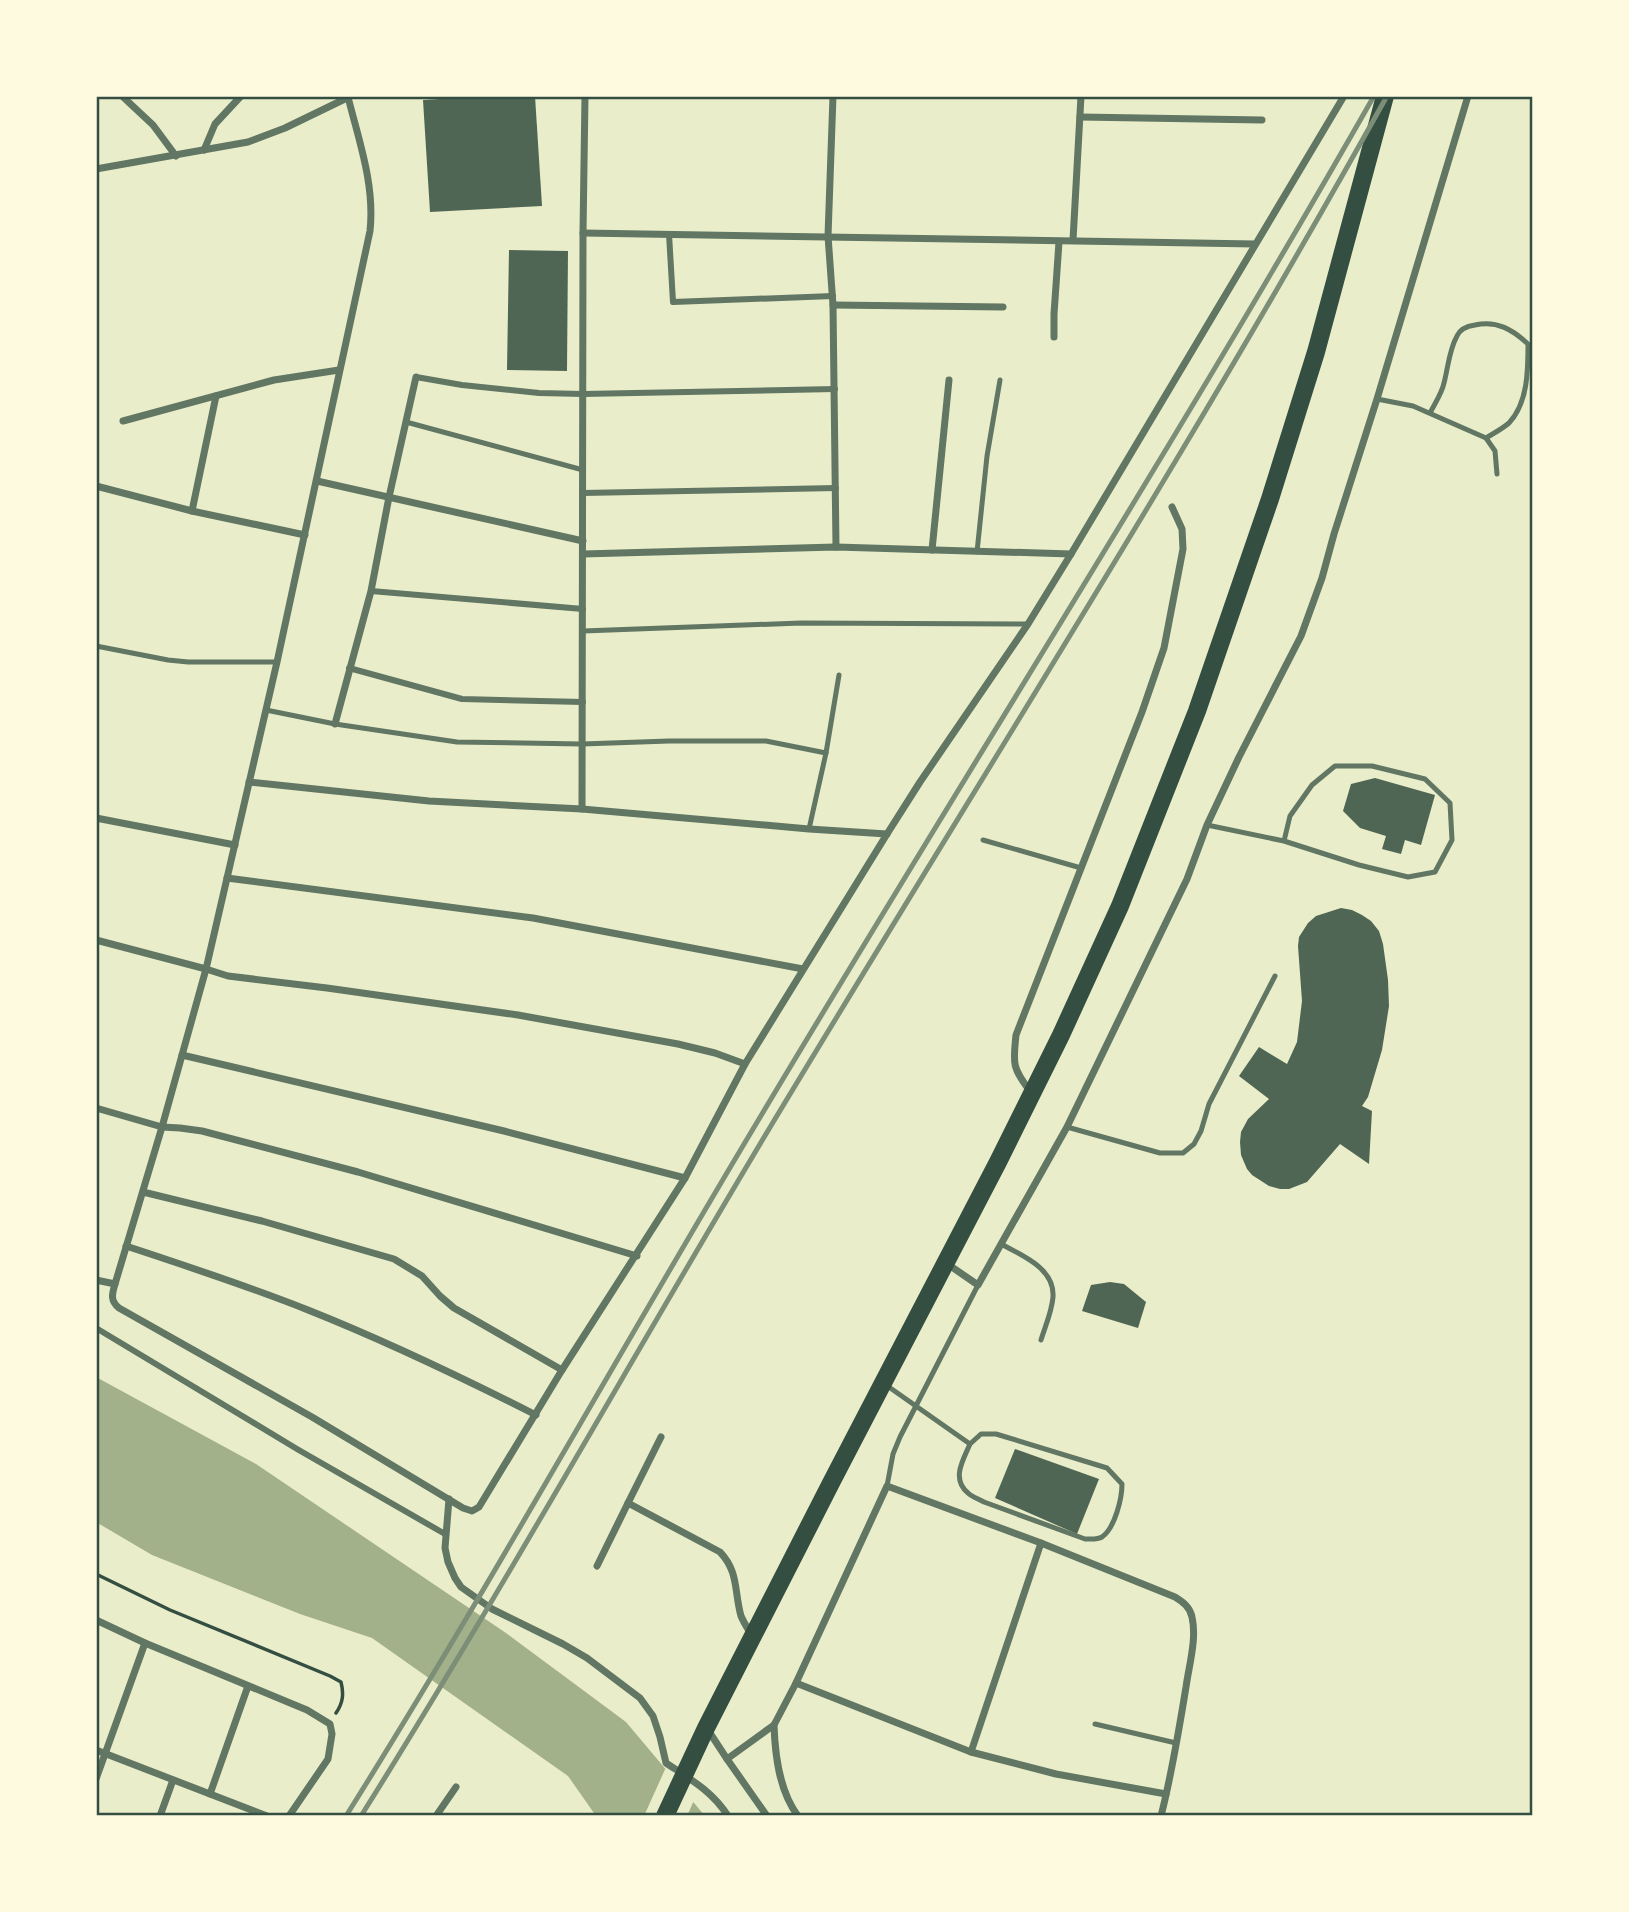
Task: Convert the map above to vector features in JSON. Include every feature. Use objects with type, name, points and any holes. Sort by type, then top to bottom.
[{"type":"main road","points":[[665,1816],[706,1728],[1032,1094],[1120,906],[1201,699],[1245,577],[1316,352],[1385,96]]},
{"type":"street","points":[[122,96],[153,125],[176,156]]},
{"type":"street","points":[[204,150],[215,124],[241,96]]},
{"type":"street","points":[[582,809],[585,96]]},
{"type":"street","points":[[833,96],[828,236],[833,300],[836,547]]},
{"type":"street","points":[[1073,240],[1081,96]]},
{"type":"street","points":[[96,169],[248,142],[296,123],[349,97],[370,186],[371,219],[317,481],[206,969],[111,1296],[119,1308],[449,1499],[475,1511],[685,1178],[745,1064],[887,834],[1028,624],[1071,554],[1344,96]]},
{"type":"street","points":[[946,1263],[978,1285],[1067,1127],[1187,879],[1207,825],[1239,757],[1301,636],[1322,578],[1468,96]]},
{"type":"street","points":[[1080,117],[1262,120]]},
{"type":"street","points":[[583,233],[1255,244]]},
{"type":"street","points":[[669,234],[673,302],[833,300],[1003,307]]},
{"type":"street","points":[[1054,337],[1059,242]]},
{"type":"street","points":[[123,421],[274,380],[339,370]]},
{"type":"street","points":[[335,724],[371,591],[415,377],[507,391],[583,394],[835,389]]},
{"type":"street","points":[[932,550],[948,380]]},
{"type":"street","points":[[192,511],[216,396]]},
{"type":"street","points":[[317,481],[583,541]]},
{"type":"street","points":[[96,486],[192,511],[305,535]]},
{"type":"street","points":[[583,493],[835,488]]},
{"type":"street","points":[[1032,1094],[1017,1074],[1013,1060],[1016,1035],[1142,712],[1164,648],[1183,549],[1182,529],[1172,507]]},
{"type":"street","points":[[583,554],[836,547],[1071,554]]},
{"type":"street","points":[[371,591],[583,609]]},
{"type":"street","points":[[349,668],[462,699],[583,702]]},
{"type":"street","points":[[249,782],[429,801],[582,809],[887,834]]},
{"type":"street","points":[[96,818],[235,845]]},
{"type":"street","points":[[227,878],[533,918],[803,969]]},
{"type":"street","points":[[96,940],[228,976],[407,999],[589,1027],[678,1044],[745,1064]]},
{"type":"street","points":[[182,1055],[504,1131],[685,1178]]},
{"type":"street","points":[[96,1108],[162,1127],[202,1131],[358,1172],[636,1256]]},
{"type":"street","points":[[143,1192],[262,1221],[394,1259],[422,1276],[454,1308],[562,1370]]},
{"type":"street","points":[[127,1246],[233,1281],[306,1309],[460,1376],[536,1415]]},
{"type":"street","points":[[96,1280],[115,1284]]},
{"type":"street","points":[[96,1328],[285,1442],[445,1534]]},
{"type":"street","points":[[597,1566],[661,1437]]},
{"type":"street","points":[[727,1759],[774,1725],[887,1486],[1041,1543],[1175,1597],[1188,1606],[1192,1614],[1193,1638],[1177,1743],[1161,1816]]},
{"type":"street","points":[[449,1499],[445,1534],[448,1562],[461,1587],[492,1609],[587,1658],[640,1698],[653,1716],[666,1763],[707,1790],[728,1816]]},
{"type":"street","points":[[628,1503],[720,1552],[734,1573],[741,1614],[753,1637]]},
{"type":"street","points":[[971,1752],[1041,1543]]},
{"type":"street","points":[[96,1620],[307,1710],[330,1724],[332,1732],[328,1759],[289,1816]]},
{"type":"street","points":[[96,1779],[145,1643]]},
{"type":"street","points":[[796,1683],[971,1752],[1056,1774],[1166,1794]]},
{"type":"street","points":[[210,1794],[248,1686]]},
{"type":"street","points":[[774,1725],[775,1751],[781,1777],[798,1816]]},
{"type":"street","points":[[706,1728],[767,1816]]},
{"type":"street","points":[[96,1750],[267,1816]]},
{"type":"street","points":[[160,1816],[173,1780]]},
{"type":"street","points":[[436,1816],[456,1787]]},
{"type":"lane","points":[[1430,413],[1444,386],[1457,333],[1468,326],[1484,323],[1503,326],[1515,332],[1528,344],[1528,378],[1520,405],[1510,422],[1486,438]]},
{"type":"lane","points":[[976,552],[987,456],[1000,380]]},
{"type":"lane","points":[[1377,399],[1413,406],[1486,438],[1495,451],[1497,474]]},
{"type":"lane","points":[[405,422],[583,470]]},
{"type":"lane","points":[[583,631],[801,623],[1028,624]]},
{"type":"lane","points":[[96,646],[188,662],[277,662]]},
{"type":"lane","points":[[809,829],[826,753],[839,675]]},
{"type":"lane","points":[[266,710],[335,724],[457,742],[582,744],[766,741],[826,753]]},
{"type":"lane","points":[[1207,825],[1284,841],[1359,865],[1408,877],[1435,872],[1452,840],[1450,803],[1425,779],[1372,766],[1335,766],[1312,785],[1290,816],[1284,841]]},
{"type":"lane","points":[[983,840],[1081,868]]},
{"type":"lane","points":[[1067,1127],[1160,1153],[1183,1153],[1194,1144],[1201,1131],[1209,1104],[1275,976]]},
{"type":"lane","points":[[1001,1244],[1034,1262],[1050,1280],[1053,1296],[1041,1340]]},
{"type":"lane","points":[[887,1486],[893,1454],[978,1285]]},
{"type":"lane","points":[[883,1383],[970,1444]]},
{"type":"lane","points":[[981,1434],[996,1434],[1107,1468],[1122,1484],[1122,1495],[1111,1527],[1104,1536],[1085,1539],[984,1502],[968,1493],[961,1484],[959,1471],[970,1444],[981,1434]]},
{"type":"lane","points":[[1095,1724],[1177,1743]]},
{"type":"path","points":[[96,1574],[170,1610],[341,1682],[344,1693],[340,1707],[330,1724]]},
{"type":"shaded area","points":[[96,1377],[256,1464],[506,1633],[626,1722],[705,1816],[596,1816],[568,1776],[372,1638],[300,1614],[152,1555],[96,1522]]},
{"type":"pier","points":[[667,1765],[695,1798],[687,1816],[644,1816]]},
{"type":"building","points":[[535,96],[542,206],[430,212],[423,100]]},
{"type":"building","points":[[509,250],[568,251],[567,371],[507,370]]},
{"type":"building","points":[[1375,778],[1435,795],[1421,845],[1405,840],[1401,854],[1382,849],[1386,836],[1360,828],[1343,811],[1351,784]]},
{"type":"building","points":[[1341,908],[1362,915],[1379,931],[1388,980],[1389,1006],[1382,1050],[1368,1097],[1362,1106],[1372,1111],[1369,1164],[1340,1144],[1307,1182],[1289,1189],[1280,1189],[1269,1186],[1252,1175],[1241,1155],[1241,1132],[1248,1119],[1269,1099],[1239,1076],[1259,1047],[1287,1064],[1297,1042],[1302,1001],[1299,937],[1316,916]]},
{"type":"building","points":[[1110,1282],[1124,1284],[1146,1302],[1138,1328],[1082,1311],[1091,1285]]},
{"type":"building","points":[[1015,1449],[1099,1479],[1077,1534],[995,1498]]},
{"type":"railway","points":[[346,1816],[452,1642],[762,1114],[1148,480],[1374,96]]},
{"type":"railway","points":[[361,1816],[466,1644],[772,1124],[1238,356],[1387,96]]}]
